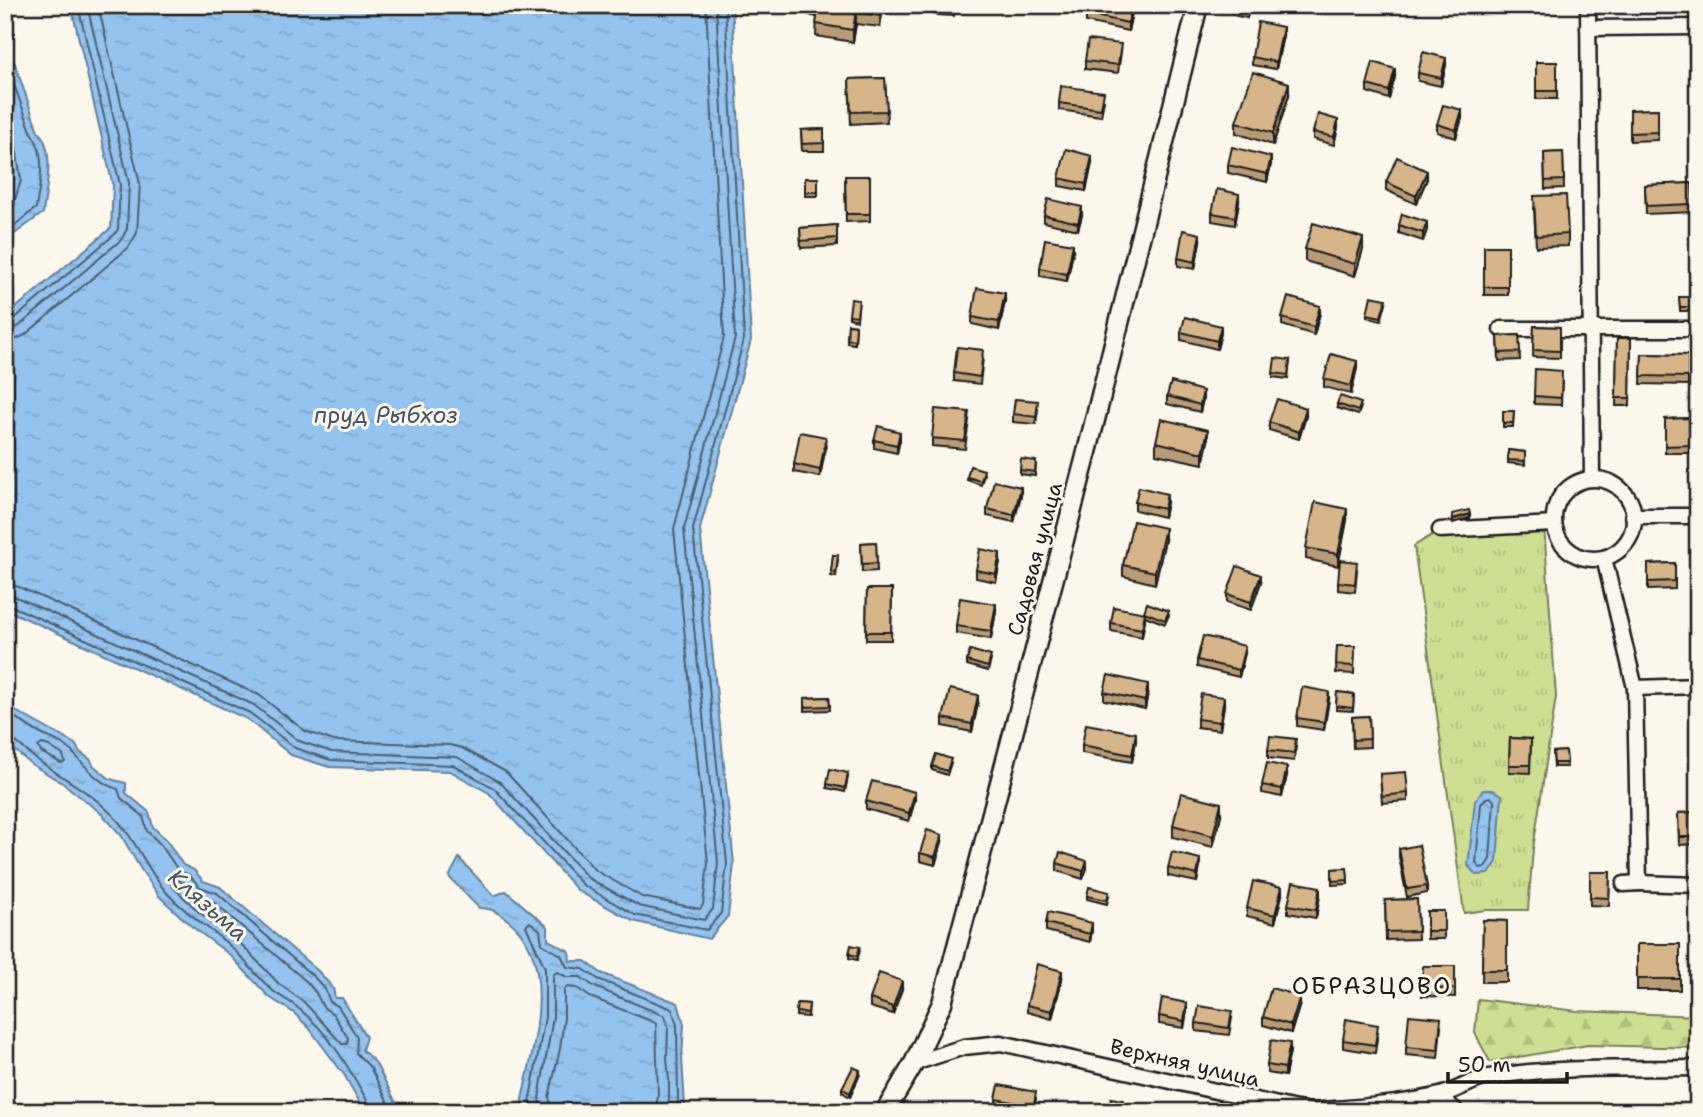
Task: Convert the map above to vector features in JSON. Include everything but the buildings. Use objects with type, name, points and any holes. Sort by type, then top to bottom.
[{"type":"street","name":"Садовая улица","points":[[885,1112],[914,1063],[946,991],[1085,460],[1198,5]]},
{"type":"street","points":[[1588,5],[1592,478]]},
{"type":"street","points":[[1588,27],[1698,27]]},
{"type":"street","points":[[1500,329],[1698,328]]},
{"type":"street","points":[[1592,478],[1609,481],[1622,489],[1631,502],[1633,516],[1633,530],[1626,543],[1604,558],[1587,559],[1571,552],[1560,540],[1554,524],[1555,507],[1564,492],[1577,482],[1592,478]]},
{"type":"street","points":[[1633,516],[1698,516]]},
{"type":"street","points":[[1440,530],[1554,524]]},
{"type":"street","points":[[1604,558],[1636,688],[1639,883]]},
{"type":"street","points":[[1636,688],[1698,686]]},
{"type":"street","points":[[1624,884],[1698,885]]},
{"type":"street","name":"Верхняя улица","points":[[914,1063],[964,1046],[1001,1043],[1312,1111],[1424,1098],[1453,1092],[1466,1082],[1492,1076],[1539,1071],[1698,1068]]},
{"type":"street","points":[[1424,1098],[1447,1103],[1457,1112]]},
{"type":"green space","points":[[1544,526],[1556,697],[1533,849],[1528,910],[1464,913],[1414,546],[1434,534]]},
{"type":"green space","points":[[1478,999],[1577,1011],[1698,1016],[1698,1048],[1588,1045],[1490,1062],[1475,1033]]},
{"type":"water","name":"пруд Рыбхоз","points":[[71,5],[732,5],[751,340],[700,529],[734,864],[728,916],[709,939],[633,921],[578,891],[489,793],[450,771],[329,767],[291,755],[247,719],[5,609],[5,317],[111,228],[113,186]]},
{"type":"water","points":[[5,45],[15,64],[38,131],[44,139],[48,170],[43,213],[5,241],[5,203],[9,199],[10,185],[14,180],[12,152],[5,135]]},
{"type":"water","name":"Клязьма","points":[[5,705],[75,744],[93,765],[110,779],[126,783],[126,793],[149,812],[153,827],[167,841],[183,865],[194,870],[203,881],[220,887],[318,971],[333,988],[335,998],[342,998],[366,1037],[362,1050],[375,1062],[401,1112],[365,1112],[345,1076],[309,1028],[294,1013],[269,997],[230,955],[190,925],[160,897],[121,835],[102,814],[64,784],[31,764],[5,742]]},
{"type":"water","points":[[1483,790],[1493,790],[1502,795],[1497,862],[1489,874],[1476,875],[1468,866],[1475,801]]},
{"type":"water","points":[[459,858],[494,896],[506,891],[548,927],[548,940],[569,951],[570,961],[585,961],[601,973],[678,1003],[684,1024],[682,1058],[685,1106],[679,1112],[526,1112],[522,1099],[539,1004],[533,957],[524,937],[508,920],[494,911],[479,908],[449,877]]},
{"type":"district","name":"ОБРАЗЦОВО","points":[[1372,986]]}]
